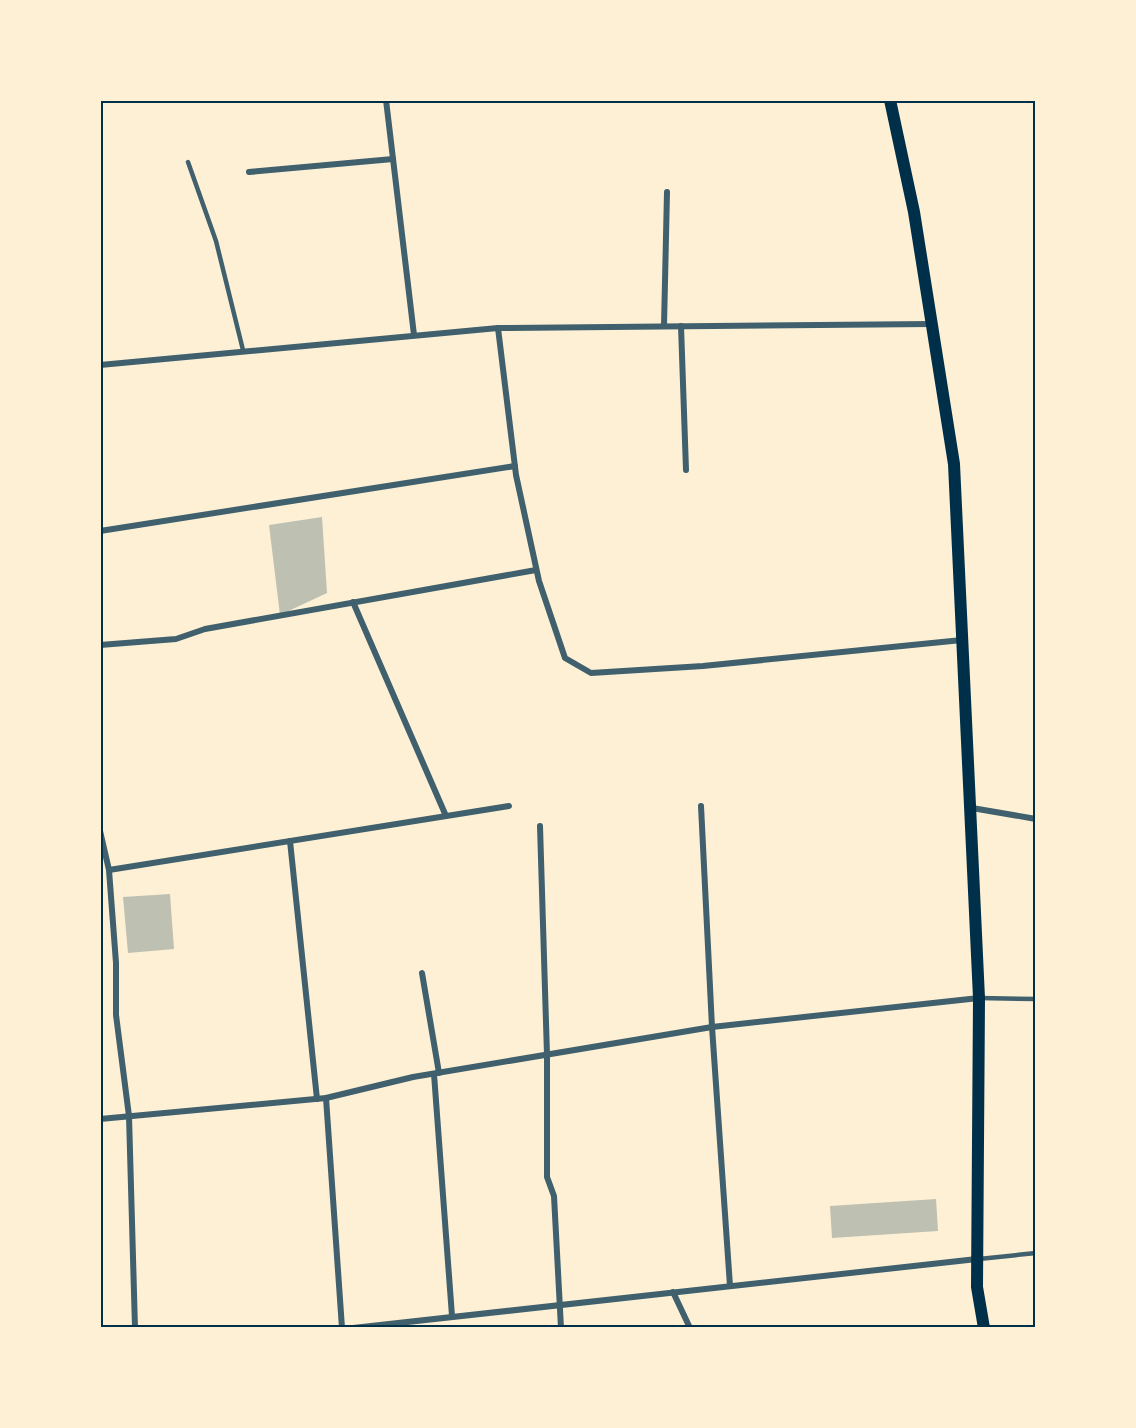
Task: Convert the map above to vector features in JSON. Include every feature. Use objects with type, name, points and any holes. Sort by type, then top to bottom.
[{"type":"main road","points":[[890,100],[914,212],[954,464],[972,808],[979,998],[976,1287],[984,1328]]},
{"type":"street","points":[[387,100],[414,335]]},
{"type":"street","points":[[249,172],[393,159]]},
{"type":"street","points":[[664,326],[667,192]]},
{"type":"street","points":[[100,365],[498,328],[932,324]]},
{"type":"street","points":[[681,326],[686,470]]},
{"type":"street","points":[[498,328],[515,466],[537,570],[565,658],[591,674],[703,666],[963,640]]},
{"type":"street","points":[[100,531],[515,466]]},
{"type":"street","points":[[100,645],[176,639],[205,629],[537,570]]},
{"type":"street","points":[[353,602],[446,816]]},
{"type":"street","points":[[109,870],[509,806]]},
{"type":"street","points":[[701,806],[712,1027],[730,1286]]},
{"type":"street","points":[[972,808],[1035,819]]},
{"type":"street","points":[[540,826],[547,1055],[547,1177],[554,1196],[561,1328]]},
{"type":"street","points":[[100,831],[104,858],[109,870],[116,963],[116,1016],[129,1116],[135,1328]]},
{"type":"street","points":[[290,841],[317,1099]]},
{"type":"street","points":[[422,973],[436,1073],[452,1316]]},
{"type":"street","points":[[100,1119],[326,1098],[436,1073],[712,1027],[979,998]]},
{"type":"street","points":[[326,1098],[342,1328]]},
{"type":"street","points":[[353,1328],[976,1259]]},
{"type":"street","points":[[674,1292],[690,1328]]},
{"type":"lane","points":[[188,162],[216,241],[243,350]]},
{"type":"lane","points":[[979,998],[1035,999]]},
{"type":"lane","points":[[976,1259],[1035,1253]]},
{"type":"building","points":[[322,517],[327,593],[280,615],[269,525]]},
{"type":"building","points":[[170,894],[174,949],[128,953],[123,897]]},
{"type":"building","points":[[936,1199],[938,1231],[832,1238],[830,1206]]}]
